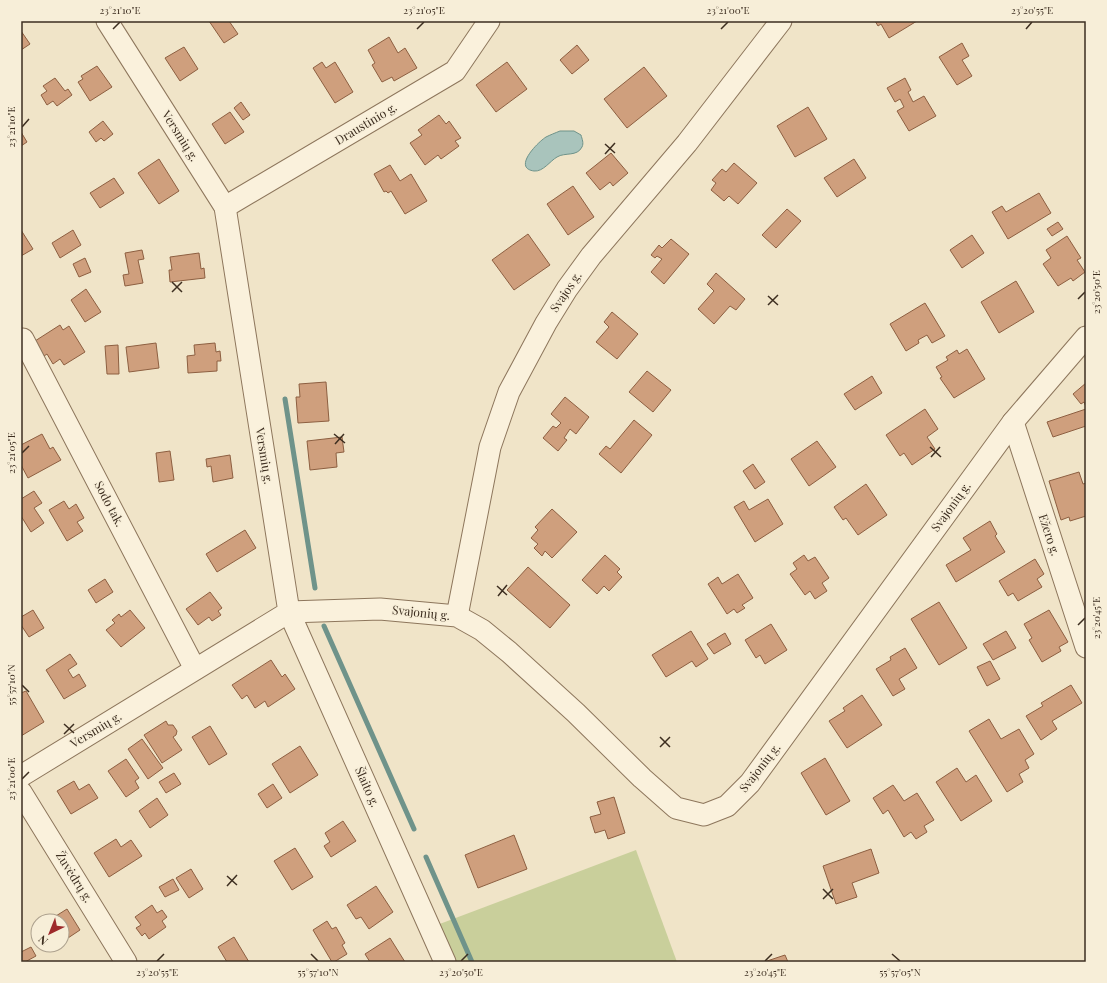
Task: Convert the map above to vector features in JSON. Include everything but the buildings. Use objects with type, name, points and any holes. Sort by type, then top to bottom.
[{"type":"street","name":"Versmių g.","points":[[21,776],[289,612],[225,207],[106,21]]},
{"type":"street","name":"Draustinio g.","points":[[225,207],[455,71],[489,21]]},
{"type":"street","name":"Svajos g.","points":[[457,616],[490,447],[509,392],[546,323],[567,289],[591,256],[687,143],[781,21]]},
{"type":"street","name":"Svajonių g.","points":[[289,612],[380,609],[457,616],[482,630],[509,652],[576,713],[642,778],[676,808],[704,815],[727,806],[750,783],[1013,422],[1086,337]]},
{"type":"street","name":"Sodo tak.","points":[[23,339],[195,669]]},
{"type":"street","name":"Ežero g.","points":[[1013,422],[1086,647]]},
{"type":"street","name":"Šlaito g.","points":[[289,612],[444,962]]},
{"type":"street","name":"Žuvėdrų g.","points":[[21,792],[126,962]]},
{"type":"green space","points":[[636,850],[677,962],[453,962],[437,925]]},
{"type":"water","points":[[560,131],[574,131],[581,135],[583,144],[580,150],[557,157],[540,170],[534,171],[528,169],[525,165],[526,160],[533,149],[546,137]]},
{"type":"waterway","points":[[285,399],[315,588]]},
{"type":"waterway","points":[[324,626],[414,829]]},
{"type":"waterway","points":[[426,857],[472,962]]}]
